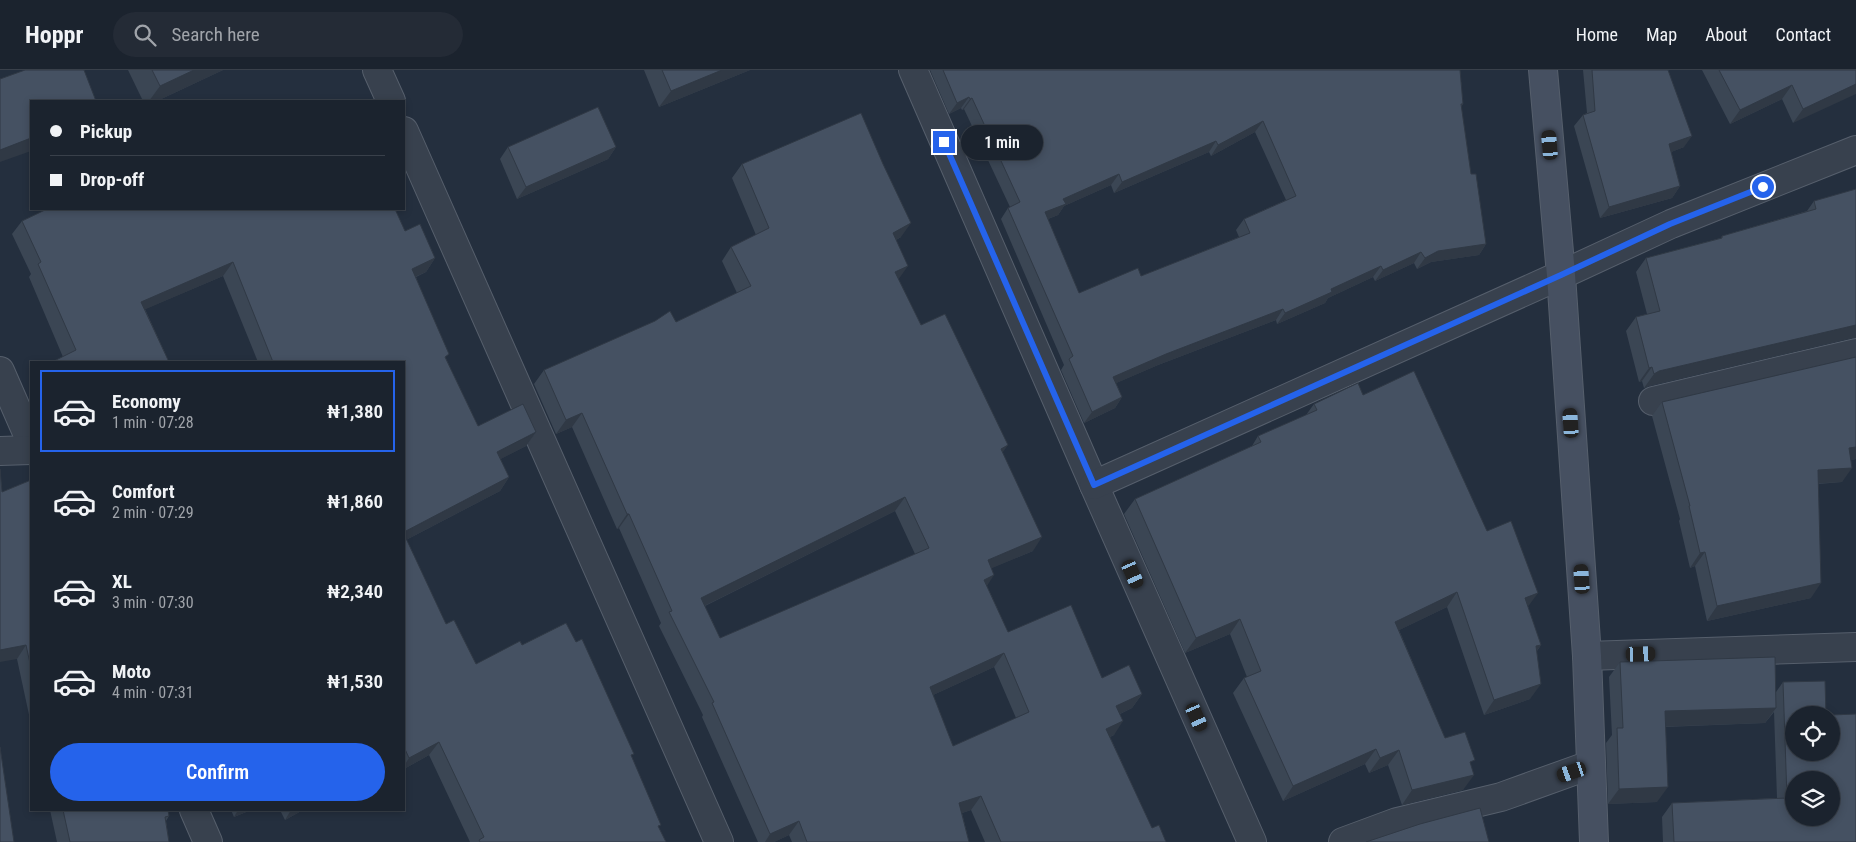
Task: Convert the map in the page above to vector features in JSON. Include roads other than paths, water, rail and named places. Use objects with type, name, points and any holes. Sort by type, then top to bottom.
[{"type":"street","points":[[377,70],[391,100]]},
{"type":"street","points":[[913,70],[1252,842]]},
{"type":"street","points":[[1543,70],[1561,275],[1587,656],[1594,842]]},
{"type":"street","points":[[405,132],[719,842]]},
{"type":"street","points":[[1094,485],[1670,224],[1856,150]]},
{"type":"street","points":[[1653,401],[1856,353]]},
{"type":"street","points":[[0,371],[30,440]]},
{"type":"street","points":[[0,451],[30,450]]},
{"type":"street","points":[[1587,656],[1856,647]]},
{"type":"street","points":[[1343,842],[1397,822],[1501,797],[1590,765]]},
{"type":"street","points":[[194,811],[208,842]]}]
